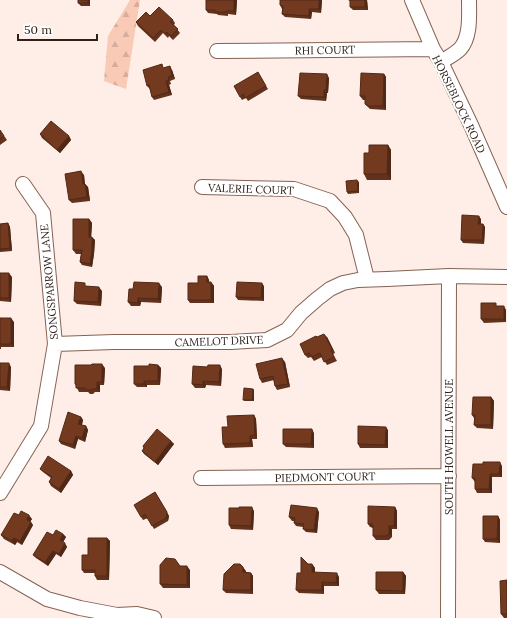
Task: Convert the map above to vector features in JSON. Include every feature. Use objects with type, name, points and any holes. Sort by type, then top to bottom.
[{"type":"street","name":"HORSEBLOCK ROAD","points":[[412,0],[433,48],[471,125],[507,207]]},
{"type":"street","points":[[441,62],[460,49],[467,36],[470,21],[469,0]]},
{"type":"street","name":"RHI COURT","points":[[217,51],[433,48]]},
{"type":"street","name":"SONGSPARROW LANE","points":[[0,494],[41,426],[55,344],[43,212],[23,184]]},
{"type":"street","name":"VALERIE COURT","points":[[202,187],[294,189],[330,201],[345,217],[356,235],[367,279]]},
{"type":"street","name":"CAMELOT DRIVE","points":[[55,344],[114,342],[231,342],[267,340],[287,330],[301,313],[317,298],[330,289],[344,283],[367,279],[449,276],[507,277]]},
{"type":"street","name":"SOUTH HOWELL AVENUE","points":[[448,618],[449,276]]},
{"type":"street","name":"PIEDMONT COURT","points":[[201,478],[448,476]]},
{"type":"street","points":[[0,572],[47,598],[80,608],[116,615],[137,614],[154,618]]},
{"type":"green space","points":[[130,0],[140,0],[126,89],[104,81],[108,36]]},
{"type":"building","points":[[78,0],[88,0],[88,3],[78,3]]},
{"type":"building","points":[[206,0],[234,0],[234,11],[215,12],[215,10],[206,10]]},
{"type":"building","points":[[280,0],[319,0],[319,9],[309,9],[309,16],[282,14],[283,6],[280,5]]},
{"type":"building","points":[[350,0],[365,0],[365,7],[350,7]]},
{"type":"building","points":[[159,7],[173,20],[170,22],[178,29],[171,36],[167,32],[165,34],[161,30],[153,38],[136,22],[146,12],[150,16]]},
{"type":"building","points":[[162,64],[163,68],[170,66],[172,76],[168,77],[169,80],[166,81],[169,92],[152,97],[149,85],[147,86],[143,70]]},
{"type":"building","points":[[258,72],[266,86],[245,98],[243,94],[240,97],[234,86]]},
{"type":"building","points":[[300,73],[327,74],[324,97],[298,96]]},
{"type":"building","points":[[361,73],[384,74],[383,106],[368,106],[365,104],[365,96],[360,96]]},
{"type":"building","points":[[51,121],[69,136],[57,150],[40,134]]},
{"type":"building","points":[[0,130],[4,136],[0,139]]},
{"type":"building","points":[[369,145],[388,145],[387,174],[364,174],[364,153],[369,153]]},
{"type":"building","points":[[81,171],[87,197],[69,200],[65,174]]},
{"type":"building","points":[[357,180],[358,191],[347,192],[346,181]]},
{"type":"building","points":[[462,215],[479,216],[478,224],[483,224],[482,240],[461,240]]},
{"type":"building","points":[[73,219],[89,219],[89,237],[92,237],[90,264],[80,262],[82,250],[73,250]]},
{"type":"building","points":[[8,223],[10,248],[0,249],[0,224]]},
{"type":"building","points":[[0,273],[9,273],[9,298],[0,298]]},
{"type":"building","points":[[198,276],[207,276],[207,282],[211,282],[211,300],[188,300],[188,283],[198,283]]},
{"type":"building","points":[[75,282],[85,283],[85,286],[99,287],[98,302],[74,301]]},
{"type":"building","points":[[134,282],[159,283],[158,299],[138,298],[138,303],[128,302],[129,289],[133,289]]},
{"type":"building","points":[[237,282],[262,283],[261,298],[236,297]]},
{"type":"building","points":[[481,303],[496,303],[496,306],[504,306],[504,319],[481,319]]},
{"type":"building","points":[[0,318],[11,318],[11,344],[0,344]]},
{"type":"building","points":[[324,334],[332,349],[331,350],[334,357],[324,362],[320,353],[312,357],[309,353],[305,355],[300,344],[316,336],[317,337]]},
{"type":"building","points":[[282,358],[288,384],[275,386],[273,376],[260,379],[256,364]]},
{"type":"building","points":[[0,363],[9,363],[7,387],[0,387]]},
{"type":"building","points":[[102,364],[102,382],[97,382],[97,389],[87,390],[85,388],[76,388],[75,365]]},
{"type":"building","points":[[149,364],[158,365],[158,381],[144,381],[144,384],[134,384],[134,366],[149,366]]},
{"type":"building","points":[[208,365],[220,365],[219,382],[203,381],[203,385],[192,384],[193,366],[207,367]]},
{"type":"building","points":[[244,388],[253,389],[252,400],[243,400]]},
{"type":"building","points":[[473,397],[491,397],[491,425],[474,425],[475,415],[472,415]]},
{"type":"building","points":[[68,412],[81,417],[78,424],[86,426],[82,438],[76,436],[73,445],[59,441]]},
{"type":"building","points":[[254,415],[255,435],[250,436],[250,443],[223,444],[222,427],[228,427],[227,416]]},
{"type":"building","points":[[358,426],[386,427],[385,445],[358,444]]},
{"type":"building","points":[[157,429],[171,441],[155,462],[142,451],[144,448],[143,446]]},
{"type":"building","points":[[283,429],[312,429],[311,444],[283,444]]},
{"type":"building","points":[[48,456],[71,471],[59,489],[49,482],[52,477],[40,469]]},
{"type":"building","points":[[483,462],[500,462],[499,474],[490,474],[489,489],[475,489],[475,478],[472,478],[473,464],[483,464]]},
{"type":"building","points":[[155,492],[167,512],[166,518],[152,526],[145,514],[141,517],[134,505]]},
{"type":"building","points":[[291,505],[317,508],[314,530],[303,529],[304,524],[294,523],[295,518],[289,517]]},
{"type":"building","points":[[368,506],[395,507],[394,526],[389,526],[389,534],[386,536],[373,536],[373,525],[368,524]]},
{"type":"building","points":[[252,507],[251,526],[229,525],[229,508]]},
{"type":"building","points":[[21,511],[29,515],[27,520],[31,522],[20,541],[14,538],[12,541],[1,535],[14,513],[19,515]]},
{"type":"building","points":[[483,516],[498,516],[497,539],[483,539]]},
{"type":"building","points":[[56,530],[63,534],[60,540],[65,543],[59,554],[53,551],[45,562],[33,555],[47,532],[53,535]]},
{"type":"building","points":[[88,538],[107,538],[107,576],[95,576],[95,570],[82,570],[82,555],[88,555]]},
{"type":"building","points":[[301,557],[308,564],[312,564],[312,572],[337,573],[336,583],[322,582],[322,590],[296,590],[297,573],[301,573]]},
{"type":"building","points":[[166,558],[175,559],[180,566],[187,566],[187,585],[160,584],[160,565]]},
{"type":"building","points":[[234,564],[240,564],[243,567],[243,572],[251,573],[251,590],[223,590],[224,574]]},
{"type":"building","points":[[376,572],[403,572],[403,591],[376,590]]},
{"type":"building","points":[[507,580],[507,614],[501,614],[500,581]]}]
